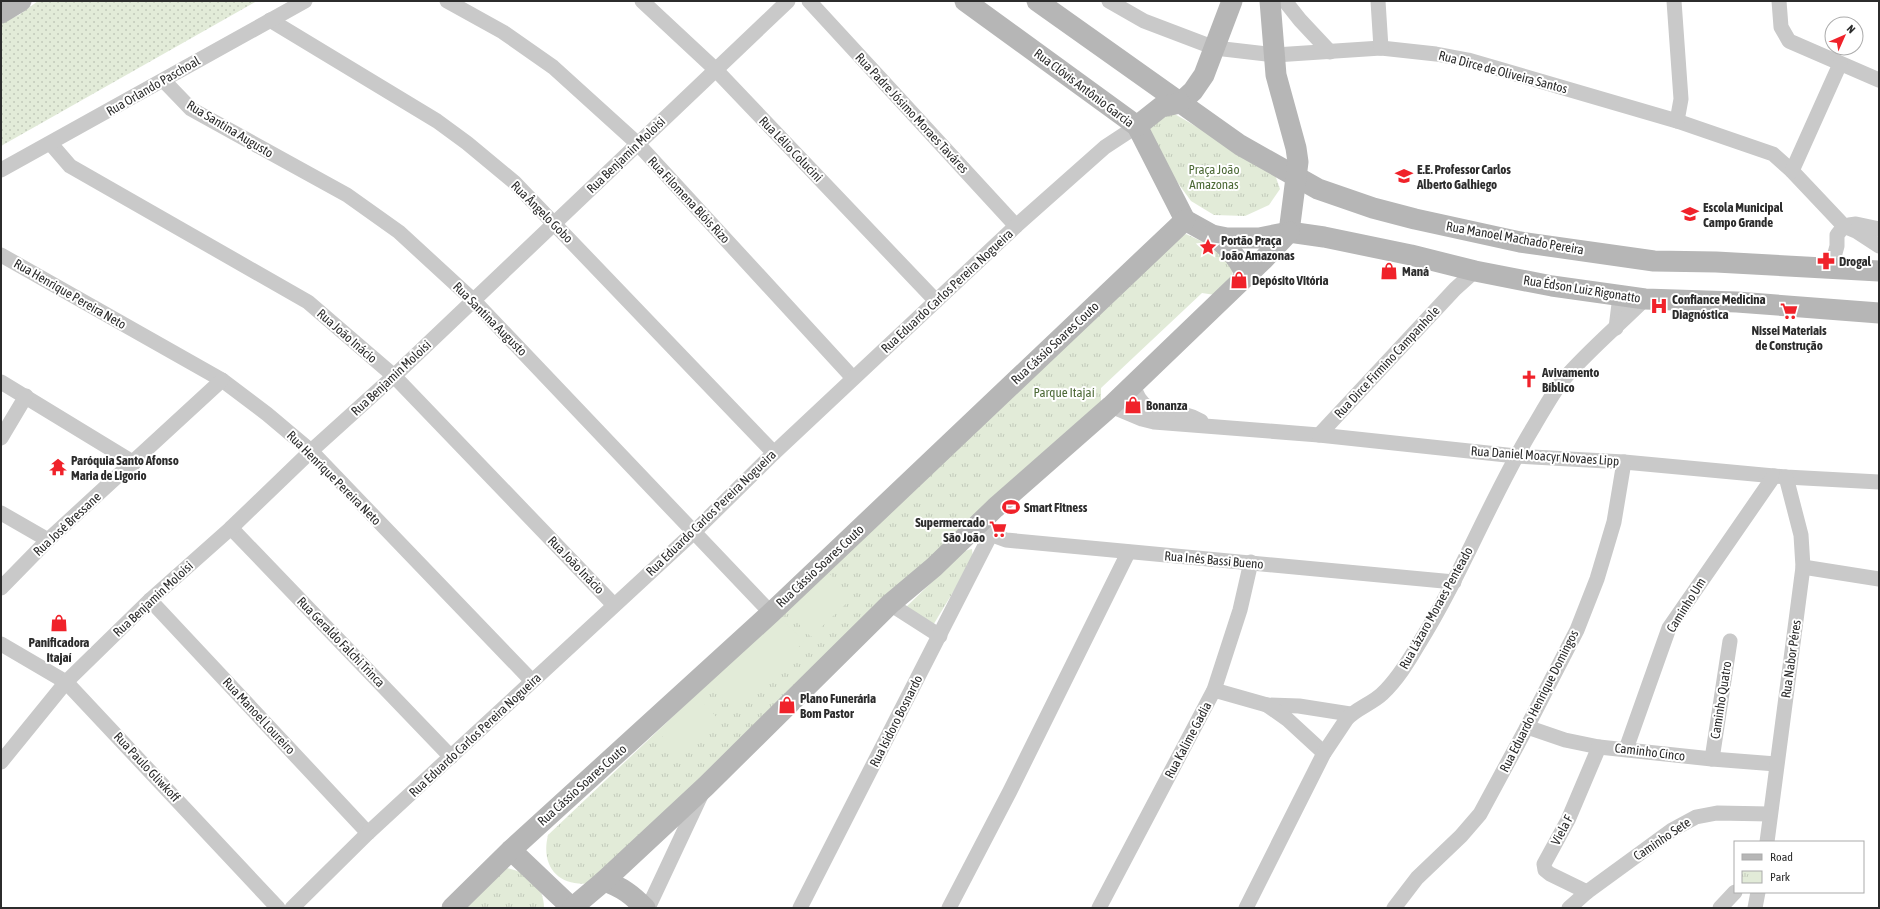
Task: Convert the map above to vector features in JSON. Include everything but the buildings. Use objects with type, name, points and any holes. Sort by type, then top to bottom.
[{"type":"street","points":[[1,13],[21,1]]},
{"type":"street","name":"Rua Orlando Paschoal","points":[[1,170],[164,81],[305,1]]},
{"type":"street","name":"Rua Filomena Blóis Rizo","points":[[447,1],[503,32],[553,67],[638,144],[853,378]]},
{"type":"street","name":"Rua Lélio Colucini","points":[[642,1],[715,69],[936,301]]},
{"type":"street","name":"Rua Benjamin Moloisi","points":[[1,762],[66,682],[150,600],[231,528],[310,451],[394,376],[788,1]]},
{"type":"street","name":"Rua Padre Jósimo Moraes Taváres","points":[[809,1],[1016,226]]},
{"type":"street","name":"Rua Clóvis Antônio Garcia","points":[[965,1],[1137,126],[1185,220]]},
{"type":"street","points":[[1037,1],[1180,103]]},
{"type":"street","name":"Rua Dirce de Oliveira Santos","points":[[1109,1],[1144,20],[1214,48],[1275,55],[1381,48],[1436,54],[1468,60],[1677,121],[1773,154],[1792,171],[1844,226]]},
{"type":"street","points":[[1137,126],[1161,107],[1180,103],[1193,90],[1204,75],[1232,1]]},
{"type":"street","points":[[511,850],[572,908],[604,881],[706,786],[890,604],[984,531],[995,508],[1110,406],[1246,276],[1289,232],[1298,162],[1296,148],[1276,75],[1270,1]]},
{"type":"street","points":[[1285,1],[1300,20],[1330,52]]},
{"type":"street","points":[[1378,1],[1381,48]]},
{"type":"street","points":[[1674,1],[1680,99],[1677,121]]},
{"type":"street","points":[[1779,1],[1781,27],[1789,41],[1879,80]]},
{"type":"street","name":"Rua Ângelo Gobo","points":[[270,20],[438,121],[514,182],[555,223],[774,453]]},
{"type":"street","points":[[1792,171],[1840,64]]},
{"type":"street","name":"Rua Santina Augusto","points":[[164,81],[191,108],[347,195],[376,214],[399,232],[474,300],[771,613]]},
{"type":"street","name":"Rua Manoel Machado Pereira","points":[[1180,103],[1240,145],[1295,177],[1318,188],[1373,208],[1415,219],[1520,242],[1654,261],[1716,262],[1879,270]]},
{"type":"street","name":"Rua Eduardo Carlos Pereira Nogueira","points":[[292,908],[368,833],[694,532],[774,453],[1016,226],[1105,147],[1137,126]]},
{"type":"street","name":"Rua João Inácio","points":[[50,144],[70,166],[308,302],[394,376],[614,606]]},
{"type":"street","points":[[1185,220],[1212,235],[1231,250],[1241,264],[1246,276]]},
{"type":"street","name":"Rua Cássio Soares Couto","points":[[452,908],[511,850],[771,613],[1185,220]]},
{"type":"street","points":[[1831,268],[1837,246],[1837,235],[1844,226],[1856,224],[1879,229]]},
{"type":"street","points":[[1844,226],[1856,231],[1879,246]]},
{"type":"street","name":"Rua Édson Luiz Rigonatto","points":[[1212,235],[1250,239],[1289,232],[1337,240],[1466,269],[1645,299],[1736,302],[1879,313]]},
{"type":"street","name":"Rua Henrique Pereira Neto","points":[[1,255],[222,380],[267,414],[310,451],[532,681]]},
{"type":"street","name":"Rua Dirce Firmino Campanhole","points":[[1319,435],[1455,289],[1466,269]]},
{"type":"street","points":[[1616,328],[1620,296]]},
{"type":"street","name":"Rua Lázaro Moraes Penteado","points":[[1246,908],[1324,754],[1350,714],[1360,710],[1381,694],[1394,681],[1418,645],[1454,582],[1516,456],[1563,381],[1645,299]]},
{"type":"street","name":"Rua José Bressane","points":[[1,588],[48,540],[134,463],[222,380]]},
{"type":"street","points":[[1,382],[134,463]]},
{"type":"street","name":"Rua Daniel Moacyr Novaes Lipp","points":[[1133,384],[1136,395],[1143,404],[1152,410],[1182,413],[1211,426]]},
{"type":"street","points":[[1,438],[26,396]]},
{"type":"street","name":"Rua Daniel Moacyr Novaes Lipp","points":[[1110,406],[1148,421],[1319,435],[1516,456],[1624,462],[1780,476],[1879,482]]},
{"type":"street","name":"Rua Eduardo Henrique Domingos","points":[[1394,908],[1417,878],[1461,836],[1480,814],[1527,727],[1577,630],[1597,579],[1614,522],[1624,462]]},
{"type":"street","name":"Rua Nabor Péres","points":[[1767,841],[1803,567],[1801,534],[1780,476]]},
{"type":"street","name":"Caminho Um","points":[[1626,749],[1669,628],[1780,476]]},
{"type":"street","points":[[1,513],[48,540]]},
{"type":"street","name":"Rua Geraldo Falchi Trinca","points":[[231,528],[451,757]]},
{"type":"street","name":"Rua Inês Bassi Bueno","points":[[984,531],[1006,540],[1128,553],[1251,562],[1454,582]]},
{"type":"street","name":"Rua Isidoro Bosnardo","points":[[800,908],[940,636],[984,531]]},
{"type":"street","points":[[949,908],[1010,791],[1128,553]]},
{"type":"street","name":"Rua Kalime Gadia","points":[[1099,908],[1214,690],[1240,610],[1251,562]]},
{"type":"street","points":[[1803,567],[1879,579]]},
{"type":"street","name":"Rua Manoel Loureiro","points":[[150,600],[368,833]]},
{"type":"street","points":[[890,604],[940,636]]},
{"type":"street","name":"Caminho Quatro","points":[[1712,759],[1730,641]]},
{"type":"street","name":"Rua Paulo Gliwkoff","points":[[1,644],[66,682],[278,908]]},
{"type":"street","points":[[1214,690],[1267,705],[1299,706],[1350,714]]},
{"type":"street","points":[[1267,705],[1287,719],[1324,754]]},
{"type":"street","name":"Caminho Cinco","points":[[1527,727],[1565,740],[1599,746],[1712,759],[1776,764]]},
{"type":"street","name":"Viela F","points":[[1587,892],[1550,874],[1545,870],[1544,864],[1568,820],[1599,746]]},
{"type":"street","points":[[604,881],[619,886],[627,891],[646,908],[706,786]]},
{"type":"street","name":"Caminho Sete","points":[[1569,908],[1587,892],[1672,830],[1696,817],[1717,813],[1770,814]]},
{"type":"street","points":[[1720,908],[1734,893]]},
{"type":"street","points":[[1755,908],[1758,893]]},
{"type":"green space","points":[[38,1],[257,1],[1,146],[1,22],[19,15]]},
{"type":"green space","name":"Praça João Amazonas","points":[[1173,113],[1274,172],[1280,189],[1269,205],[1245,216],[1214,215],[1191,201],[1172,175],[1149,129],[1155,120]]},
{"type":"green space","name":"Parque Itajaí","points":[[1186,234],[1220,250],[1233,271],[1231,280],[1215,295],[1202,293],[1101,388],[1101,405],[592,883],[581,884],[570,882],[562,879],[555,873],[550,866],[547,857],[546,847],[548,835],[1177,238]]},
{"type":"green space","points":[[972,549],[973,559],[932,627],[904,609],[964,551]]},
{"type":"green space","points":[[827,571],[852,598],[811,637],[786,610]]},
{"type":"green space","points":[[778,615],[804,642],[733,709],[707,681]]},
{"type":"green space","points":[[698,697],[720,721],[682,757],[659,733]]},
{"type":"green space","points":[[500,867],[517,871],[531,879],[540,891],[544,908],[458,908]]},
{"type":"place","name":"E.E. Professor Carlos Alberto Galhiego","points":[[1404,176]]},
{"type":"place","name":"Escola Municipal Campo Grande","points":[[1690,214]]},
{"type":"place","name":"Portão Praça João Amazonas","points":[[1208,247]]},
{"type":"place","name":"Drogal","points":[[1826,261]]},
{"type":"place","name":"Maná","points":[[1389,271]]},
{"type":"place","name":"Depósito Vitória","points":[[1239,280]]},
{"type":"place","name":"Confiance Medicina Diagnóstica","points":[[1659,306]]},
{"type":"place","name":"Nissei Materiais de Construção","points":[[1789,311]]},
{"type":"place","name":"Avivamento Bíblico","points":[[1529,379]]},
{"type":"place","name":"Bonanza","points":[[1133,405]]},
{"type":"place","name":"Paróquia Santo Afonso Maria de Ligorio","points":[[58,467]]},
{"type":"place","name":"Smart Fitness","points":[[1011,507]]},
{"type":"place","name":"Supermercado São João","points":[[998,529]]},
{"type":"place","name":"Panificadora Itajaí","points":[[59,623]]},
{"type":"place","name":"Plano Funerária Bom Pastor","points":[[787,705]]}]
